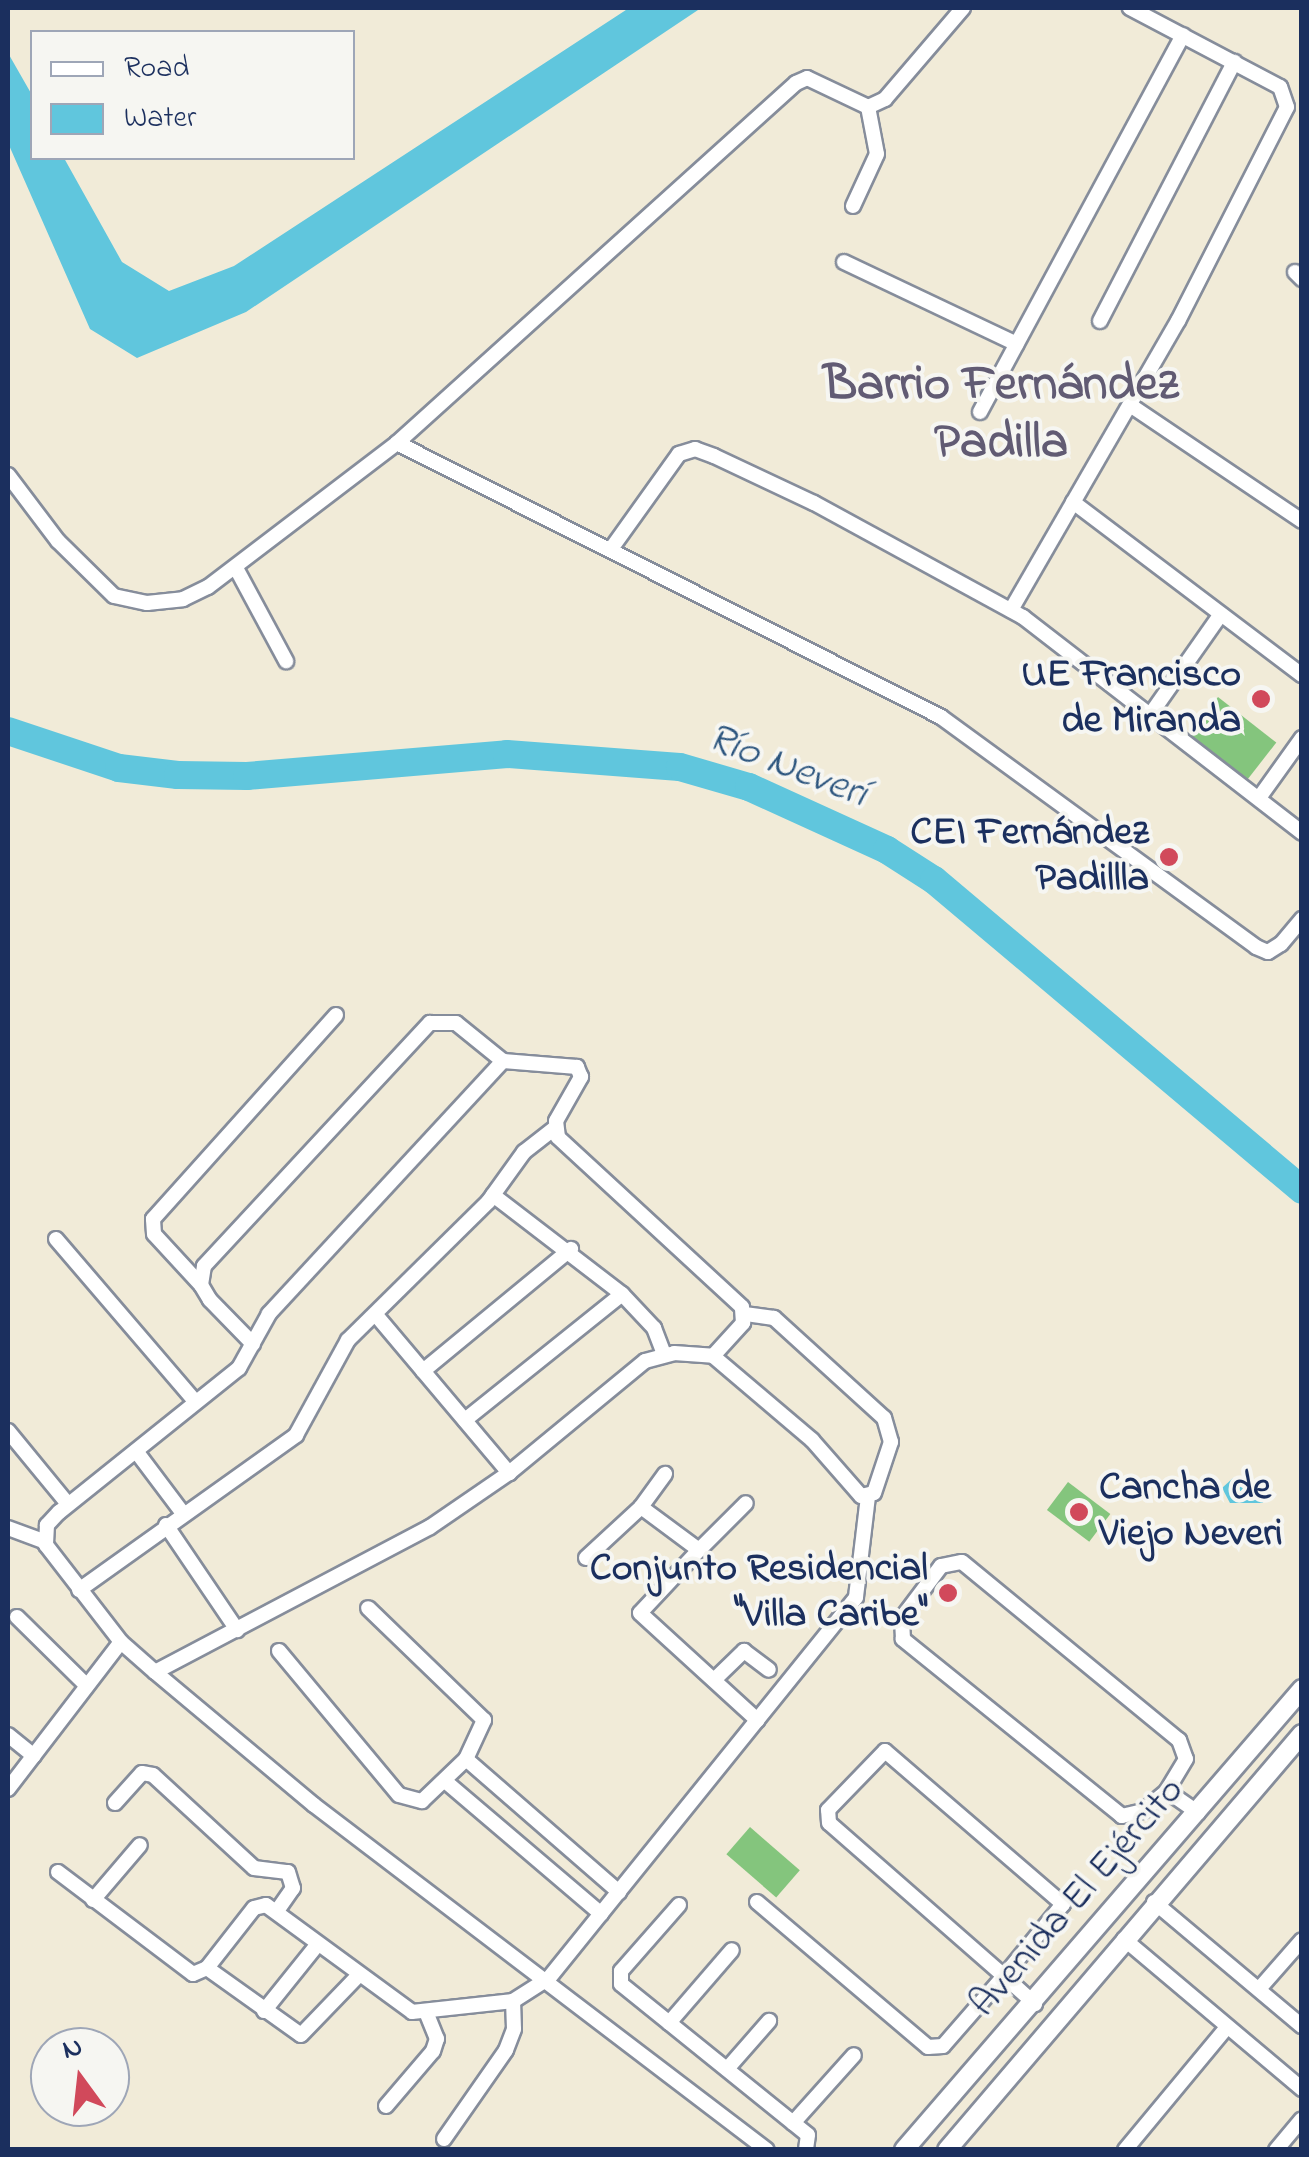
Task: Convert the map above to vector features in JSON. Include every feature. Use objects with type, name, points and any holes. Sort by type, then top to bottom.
[{"type":"street","points":[[868,107],[885,99],[963,8]]},
{"type":"street","points":[[1011,610],[1130,405],[1288,107],[1280,87],[1130,8]]},
{"type":"street","points":[[980,412],[1183,35]]},
{"type":"street","points":[[1100,321],[1234,62]]},
{"type":"street","points":[[8,475],[58,541],[114,596],[147,603],[183,599],[236,568],[397,443],[796,83],[807,78],[868,107]]},
{"type":"street","points":[[853,206],[877,154],[868,107]]},
{"type":"street","points":[[844,262],[1017,344]]},
{"type":"street","points":[[1130,405],[1302,521]]},
{"type":"street","points":[[397,443],[942,717],[1256,947],[1268,952],[1281,944],[1302,919]]},
{"type":"street","points":[[611,550],[663,471],[679,454],[696,450],[814,503],[1011,610],[1302,833]]},
{"type":"street","points":[[1073,502],[1302,675]]},
{"type":"street","points":[[236,568],[286,661]]},
{"type":"street","points":[[1150,715],[1222,614]]},
{"type":"street","points":[[1259,798],[1302,738]]},
{"type":"street","points":[[253,1344],[154,1234],[153,1219],[336,1015]]},
{"type":"street","points":[[201,1285],[204,1266],[430,1024],[456,1023],[503,1061]]},
{"type":"street","points":[[46,1542],[47,1524],[68,1504],[239,1368],[269,1314],[503,1061],[526,1058],[579,1068],[581,1077],[555,1128],[524,1152],[492,1196],[340,1351],[318,1406],[296,1435],[182,1512],[80,1590]]},
{"type":"street","points":[[58,1872],[186,1972],[207,1968],[254,1908],[277,1911],[397,2006],[426,2012],[513,2002],[549,1978],[856,1598],[868,1497],[882,1478],[888,1423],[774,1318],[746,1314],[571,1151],[555,1128]]},
{"type":"street","points":[[492,1196],[572,1249],[622,1294],[654,1328],[664,1354]]},
{"type":"street","points":[[56,1239],[195,1401]]},
{"type":"street","points":[[423,1371],[572,1249]]},
{"type":"street","points":[[465,1420],[622,1294]]},
{"type":"street","points":[[376,1314],[509,1473]]},
{"type":"street","points":[[712,1356],[746,1314]]},
{"type":"street","points":[[155,1672],[430,1527],[509,1473],[638,1367],[664,1354],[712,1356],[868,1497]]},
{"type":"street","points":[[8,1431],[68,1504]]},
{"type":"street","points":[[136,1451],[182,1512]]},
{"type":"street","points":[[586,1558],[641,1507],[666,1474]]},
{"type":"street","points":[[746,1504],[640,1612],[757,1720]]},
{"type":"street","points":[[641,1507],[699,1550]]},
{"type":"street","points":[[166,1525],[237,1630]]},
{"type":"street","points":[[8,1528],[46,1542],[120,1642],[314,1805],[549,1978],[767,2150]]},
{"type":"street","points":[[962,1562],[1178,1740],[1186,1759],[1167,1791],[1143,1811],[1122,1816],[903,1639],[902,1618],[941,1566],[962,1562]]},
{"type":"street","points":[[279,1651],[399,1795],[422,1800],[466,1759],[484,1720],[368,1608]]},
{"type":"street","points":[[17,1617],[88,1686]]},
{"type":"street","points":[[8,1789],[120,1642]]},
{"type":"street","points":[[714,1680],[744,1651],[769,1670]]},
{"type":"street","name":"Avenida El Ejército","points":[[904,2150],[1035,2004],[1302,1689]]},
{"type":"street","name":"Avenida El Ejército","points":[[946,2150],[1154,1902],[1302,1734]]},
{"type":"street","points":[[8,1735],[34,1756]]},
{"type":"street","points":[[757,1902],[936,2050],[1004,1976],[1063,1904],[892,1756],[879,1754],[828,1810],[830,1824],[1004,1976],[1035,2004]]},
{"type":"street","points":[[466,1759],[619,1892]]},
{"type":"street","points":[[115,1804],[142,1773],[153,1774],[254,1868],[288,1872],[292,1888],[277,1911]]},
{"type":"street","points":[[446,1781],[601,1914]]},
{"type":"street","points":[[1167,1791],[1198,1813]]},
{"type":"street","points":[[93,1900],[140,1845]]},
{"type":"street","points":[[1154,1902],[1302,2026]]},
{"type":"street","points":[[679,1905],[619,1977],[669,2023],[808,2136],[806,2150]]},
{"type":"street","points":[[1124,1939],[1302,2089]]},
{"type":"street","points":[[1258,1989],[1302,1940]]},
{"type":"street","points":[[264,2012],[318,1945]]},
{"type":"street","points":[[669,2023],[732,1950]]},
{"type":"street","points":[[207,1968],[294,2034],[309,2034],[357,1977]]},
{"type":"street","points":[[444,2139],[506,2050],[514,2029],[513,2002]]},
{"type":"street","points":[[386,2106],[433,2051],[437,2039],[426,2012]]},
{"type":"street","points":[[727,2069],[769,2021]]},
{"type":"street","points":[[1125,2150],[1227,2027]]},
{"type":"street","points":[[793,2124],[854,2055]]},
{"type":"street","points":[[1276,2150],[1302,2119]]},
{"type":"green space","points":[[1218,697],[1276,743],[1246,782],[1187,736]]},
{"type":"green space","name":"Cancha de Viejo Neveri","points":[[1068,1482],[1110,1514],[1089,1542],[1047,1510]]},
{"type":"green space","points":[[750,1827],[800,1870],[776,1897],[726,1854]]},
{"type":"water","points":[[629,8],[701,8],[246,312],[137,358],[90,329],[8,143],[8,53],[30,92],[30,160],[65,160],[122,262],[169,291],[234,266]]},
{"type":"water","points":[[1233,1478],[1264,1498],[1263,1503],[1230,1503],[1222,1488]]},
{"type":"water","name":"Conjunto Residencial \"Villa Caribe\"","points":[[948,1582],[956,1585],[956,1601],[948,1604],[940,1601],[937,1593],[940,1585]]},
{"type":"waterway","name":"Río Neverí","points":[[8,731],[119,768],[178,775],[247,776],[507,754],[680,767],[749,787],[887,850],[934,880],[1302,1190]]},
{"type":"place","name":"UE Francisco de Miranda","points":[[1261,699]]},
{"type":"place","name":"CEI Fernández Padillla","points":[[1169,857]]},
{"type":"place","name":"Cancha de Viejo Neveri","points":[[1079,1512]]},
{"type":"place","name":"Conjunto Residencial \"Villa Caribe\"","points":[[948,1593]]},
{"type":"district","name":"Barrio Fernández Padilla","points":[[1001,414]]}]
